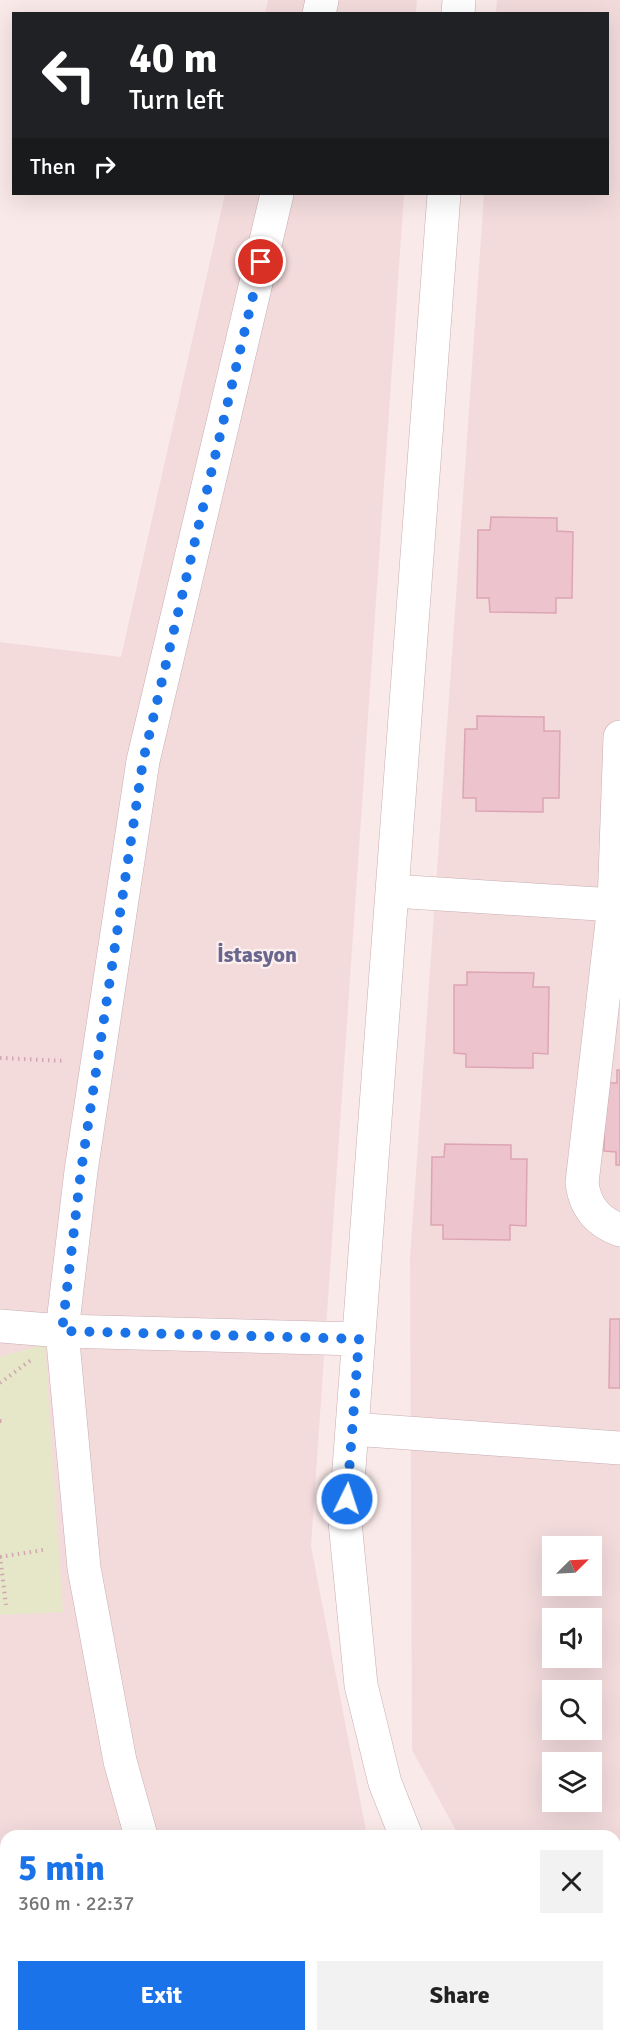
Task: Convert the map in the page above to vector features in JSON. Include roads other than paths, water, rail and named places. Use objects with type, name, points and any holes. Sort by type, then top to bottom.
[{"type":"street","points":[[139,1830],[120,1761],[84,1568],[62,1331],[81,1171],[143,761],[276,195]]},
{"type":"street","points":[[404,1830],[386,1784],[361,1685],[345,1522],[444,195]]},
{"type":"street","points":[[620,737],[610,1014],[582,1183],[586,1202],[600,1220],[620,1230]]},
{"type":"street","points":[[393,891],[614,905]]},
{"type":"street","points":[[0,1326],[62,1331],[359,1339]]},
{"type":"street","points":[[352,1429],[620,1448]]},
{"type":"district","name":"İstasyon","points":[[257,954]]}]
